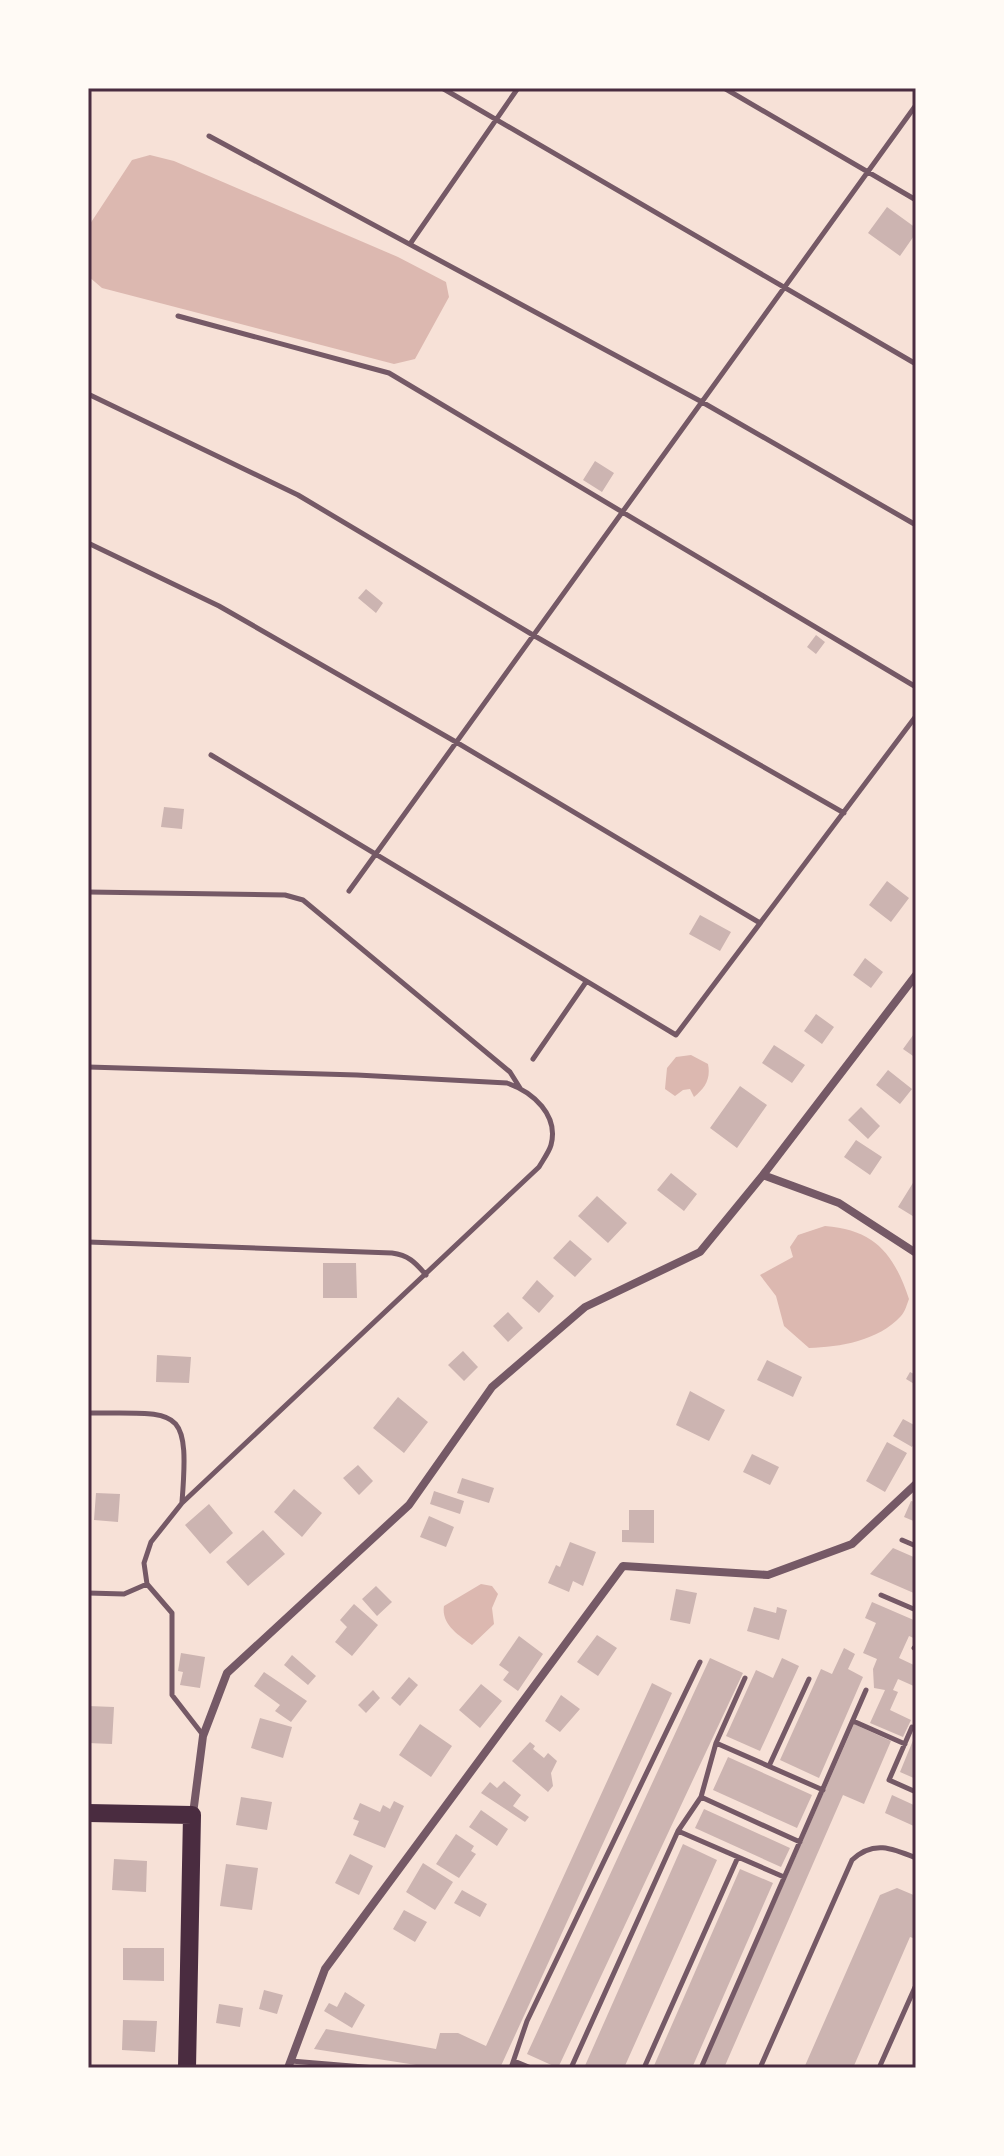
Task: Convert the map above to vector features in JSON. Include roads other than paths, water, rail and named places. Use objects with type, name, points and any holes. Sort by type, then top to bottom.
[{"type":"main road","points":[[88,1813],[192,1815],[187,2068]]},
{"type":"street","points":[[192,1815],[203,1736],[227,1673],[409,1505],[492,1387],[585,1307],[700,1252],[916,975]]},
{"type":"street","points":[[763,1175],[839,1203],[916,1253]]},
{"type":"street","points":[[290,2064],[325,1969],[623,1566],[768,1575],[852,1544],[916,1484]]},
{"type":"lane","points":[[442,88],[916,364]]},
{"type":"lane","points":[[410,244],[518,88]]},
{"type":"lane","points":[[724,88],[916,200]]},
{"type":"lane","points":[[349,891],[916,105]]},
{"type":"lane","points":[[209,136],[702,402],[916,525]]},
{"type":"lane","points":[[178,316],[389,373],[916,687]]},
{"type":"lane","points":[[88,394],[298,495],[533,635],[844,813]]},
{"type":"lane","points":[[88,543],[219,606],[456,742],[760,923]]},
{"type":"lane","points":[[211,755],[676,1035],[916,716]]},
{"type":"lane","points":[[88,892],[285,895],[303,900],[510,1072],[521,1088]]},
{"type":"lane","points":[[533,1059],[586,982]]},
{"type":"lane","points":[[88,1067],[507,1083],[535,1098],[552,1126],[551,1147],[539,1167],[182,1503],[151,1542],[144,1563],[147,1584],[172,1613],[172,1695],[203,1736]]},
{"type":"lane","points":[[88,1242],[392,1253],[416,1262],[426,1275]]},
{"type":"lane","points":[[88,1413],[160,1414],[174,1419],[182,1431],[185,1460],[182,1503]]},
{"type":"lane","points":[[902,1540],[916,1546]]},
{"type":"lane","points":[[88,1593],[124,1594],[147,1584]]},
{"type":"lane","points":[[881,1595],[916,1610]]},
{"type":"lane","points":[[511,2068],[527,2021],[700,1662]]},
{"type":"lane","points":[[571,2068],[678,1831],[701,1797],[716,1743],[745,1678]]},
{"type":"lane","points":[[769,1766],[809,1679]]},
{"type":"lane","points":[[701,2068],[866,1690]]},
{"type":"lane","points":[[853,1721],[905,1744]]},
{"type":"lane","points":[[916,1729],[912,1727],[889,1780],[916,1792]]},
{"type":"lane","points":[[716,1743],[823,1790]]},
{"type":"lane","points":[[701,1797],[800,1842]]},
{"type":"lane","points":[[678,1831],[784,1877]]},
{"type":"lane","points":[[760,2068],[852,1860],[865,1850],[882,1846],[916,1858]]},
{"type":"lane","points":[[644,2068],[738,1857]]},
{"type":"lane","points":[[879,2068],[916,1985]]},
{"type":"lane","points":[[514,2061],[531,2068]]},
{"type":"lane","points":[[290,2064],[376,2068]]}]
